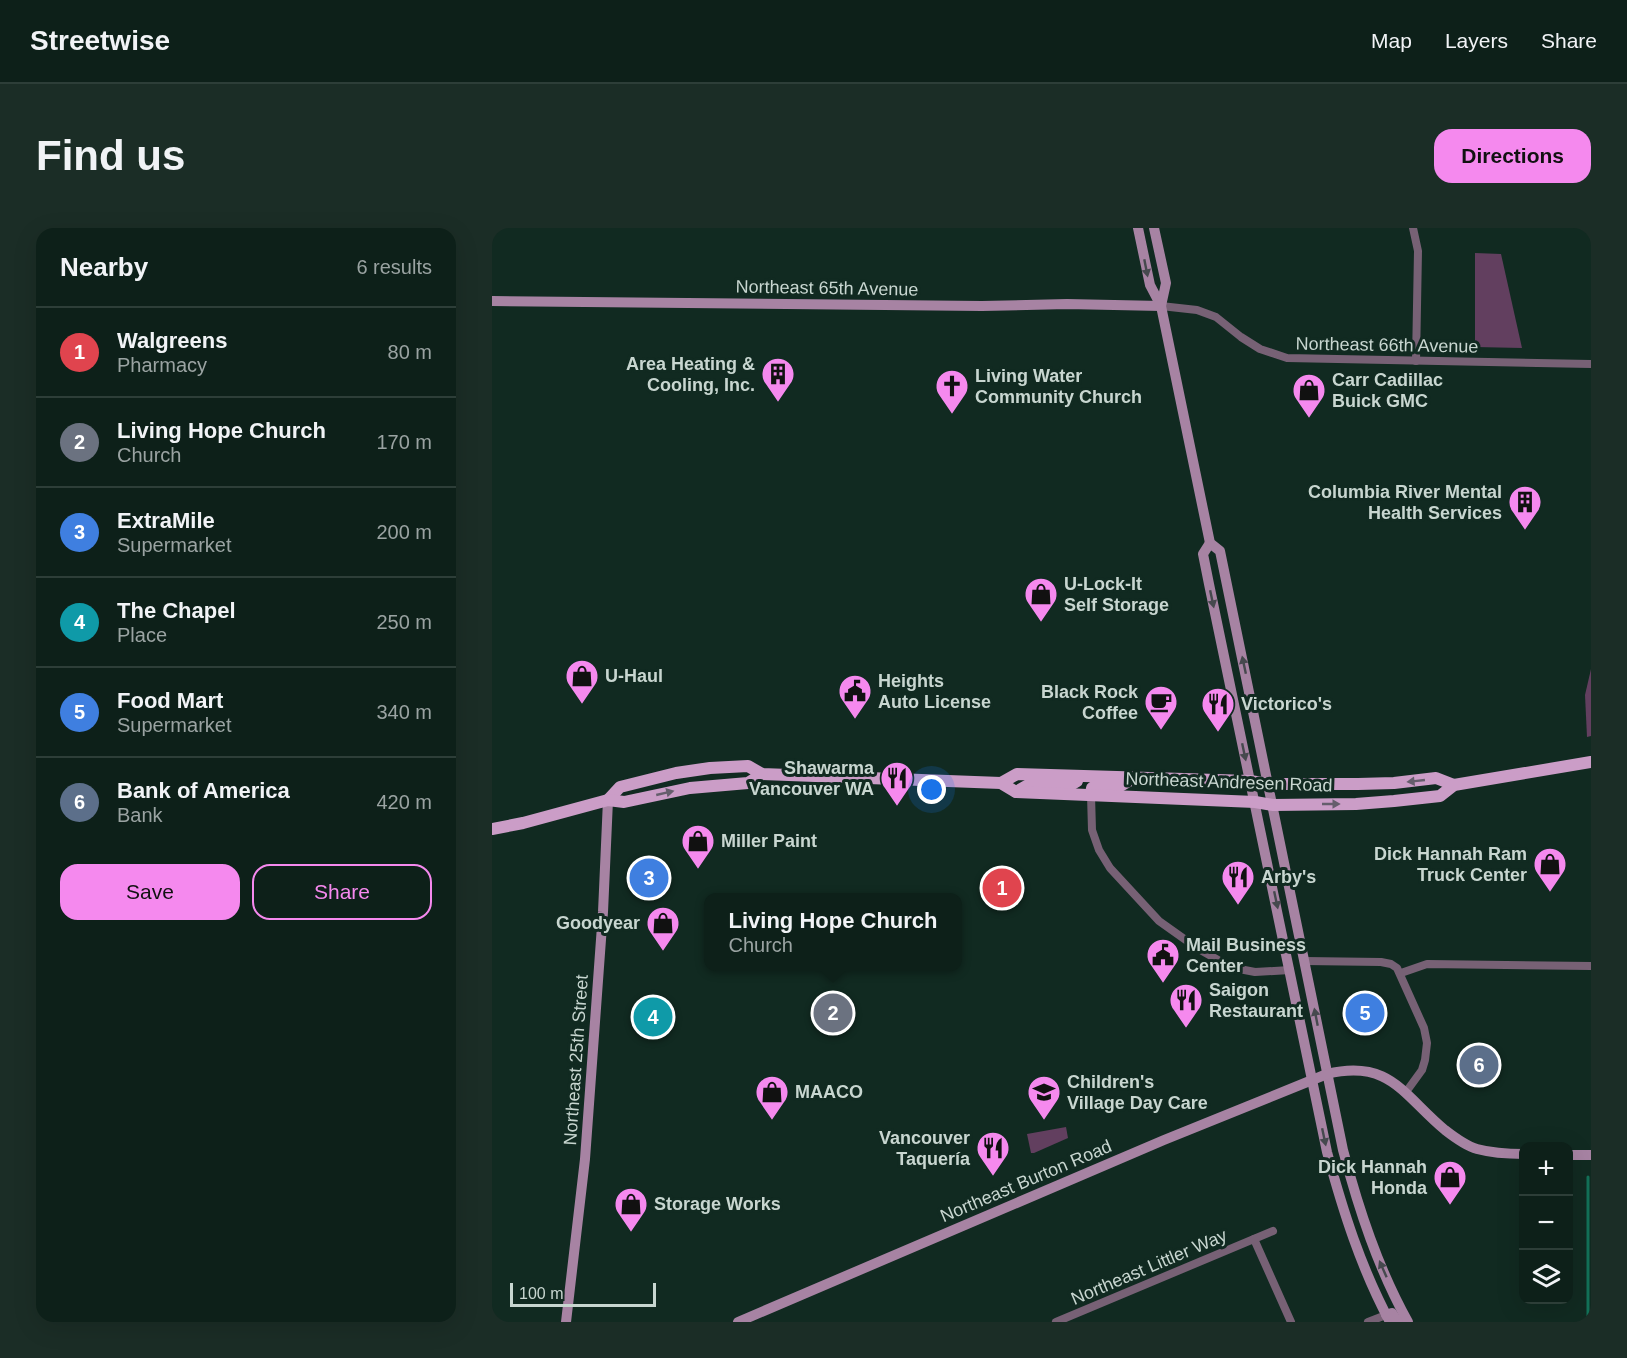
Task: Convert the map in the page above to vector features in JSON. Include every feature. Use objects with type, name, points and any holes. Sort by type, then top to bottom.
[{"type":"main road","points":[[1138,228],[1150,285],[1161,306],[1210,543],[1220,551],[1344,1150],[1374,1249],[1408,1322]]},
{"type":"main road","points":[[1154,228],[1166,283],[1161,306]]},
{"type":"main road","name":"Northeast 65th Avenue","points":[[492,301],[1161,306]]},
{"type":"main road","points":[[1210,543],[1203,554],[1327,1152],[1358,1252],[1388,1318],[1392,1313],[1398,1322]]},
{"type":"main road","name":"Northeast Andresen Road","points":[[492,829],[524,823],[608,800],[620,787],[685,771],[720,767],[748,766],[762,774],[1001,783],[1016,792],[1255,802],[1273,805],[1356,804],[1440,796],[1454,786],[1591,762]]},
{"type":"main road","name":"Northeast Andresen Road","points":[[1001,783],[1017,774],[1250,781],[1269,784],[1394,783],[1436,778],[1454,786]]},
{"type":"main road","points":[[1016,792],[1030,784],[1072,784],[1077,781],[1078,776]]},
{"type":"main road","points":[[1091,795],[1092,788],[1095,786],[1120,786],[1134,778]]},
{"type":"main road","name":"Northeast 25th Street","points":[[566,1322],[585,1159],[603,912],[608,800]]},
{"type":"main road","name":"Northeast Burton Road","points":[[738,1322],[1164,1140],[1327,1074],[1343,1070],[1372,1072],[1392,1080],[1454,1137],[1476,1149],[1519,1154]]},
{"type":"main road","points":[[1573,1155],[1591,1155]]},
{"type":"street","points":[[1413,228],[1418,251],[1416,361]]},
{"type":"street","name":"Northeast 66th Avenue","points":[[1161,306],[1197,310],[1216,317],[1260,349],[1287,358],[1591,364]]},
{"type":"street","points":[[1091,795],[1091,822],[1099,850],[1110,868],[1158,921],[1197,948],[1234,968],[1255,972],[1290,970]]},
{"type":"street","points":[[1305,961],[1388,963],[1393,964],[1401,973],[1424,1028],[1427,1043],[1422,1070],[1406,1092]]},
{"type":"street","points":[[1401,973],[1427,964],[1591,966]]},
{"type":"street","name":"Northeast Littler Way","points":[[1056,1322],[1274,1231]]},
{"type":"street","name":"Northeast Littler Way","points":[[1254,1239],[1292,1322]]},
{"type":"street","points":[[1368,1322],[1388,1318]]},
{"type":"shaded area","points":[[1475,253],[1501,254],[1522,348],[1475,347]]},
{"type":"shaded area","points":[[1591,669],[1591,736],[1587,737],[1585,695]]},
{"type":"shaded area","points":[[1066,1127],[1068,1138],[1031,1153],[1027,1134]]},
{"type":"waterway","points":[[1588,1177],[1588,1318]]},
{"type":"place","name":"Area Heating & Cooling, Inc.","points":[[778,403]]},
{"type":"place","name":"Living Water Community Church","points":[[952,415]]},
{"type":"place","name":"Carr Cadillac Buick GMC","points":[[1309,419]]},
{"type":"place","name":"Columbia River Mental Health Services","points":[[1525,531]]},
{"type":"place","name":"U-Lock-It Self Storage","points":[[1041,623]]},
{"type":"place","name":"U-Haul","points":[[582,705]]},
{"type":"place","name":"Heights Auto License","points":[[855,720]]},
{"type":"place","name":"Black Rock Coffee","points":[[1161,731]]},
{"type":"place","name":"Victorico's","points":[[1218,733]]},
{"type":"place","name":"Shawarma Vancouver WA","points":[[897,807]]},
{"type":"place","name":"Miller Paint","points":[[698,870]]},
{"type":"place","name":"ExtraMile","points":[[649,878]]},
{"type":"place","name":"Walgreens","points":[[1002,888]]},
{"type":"place","name":"Dick Hannah Ram Truck Center","points":[[1550,893]]},
{"type":"place","name":"Arby's","points":[[1238,906]]},
{"type":"place","name":"Goodyear","points":[[663,952]]},
{"type":"place","name":"Mail Business Center","points":[[1163,984]]},
{"type":"place","name":"Living Hope Church","points":[[833,1013]]},
{"type":"place","name":"Food Mart","points":[[1365,1013]]},
{"type":"place","name":"The Chapel","points":[[653,1017]]},
{"type":"place","name":"Saigon Restaurant","points":[[1186,1029]]},
{"type":"place","name":"Bank of America","points":[[1479,1065]]},
{"type":"place","name":"MAACO","points":[[772,1121]]},
{"type":"place","name":"Children's Village Day Care","points":[[1044,1121]]},
{"type":"place","name":"Vancouver Taquería","points":[[993,1177]]},
{"type":"place","name":"Dick Hannah Honda","points":[[1450,1206]]},
{"type":"place","name":"Storage Works","points":[[631,1233]]}]
